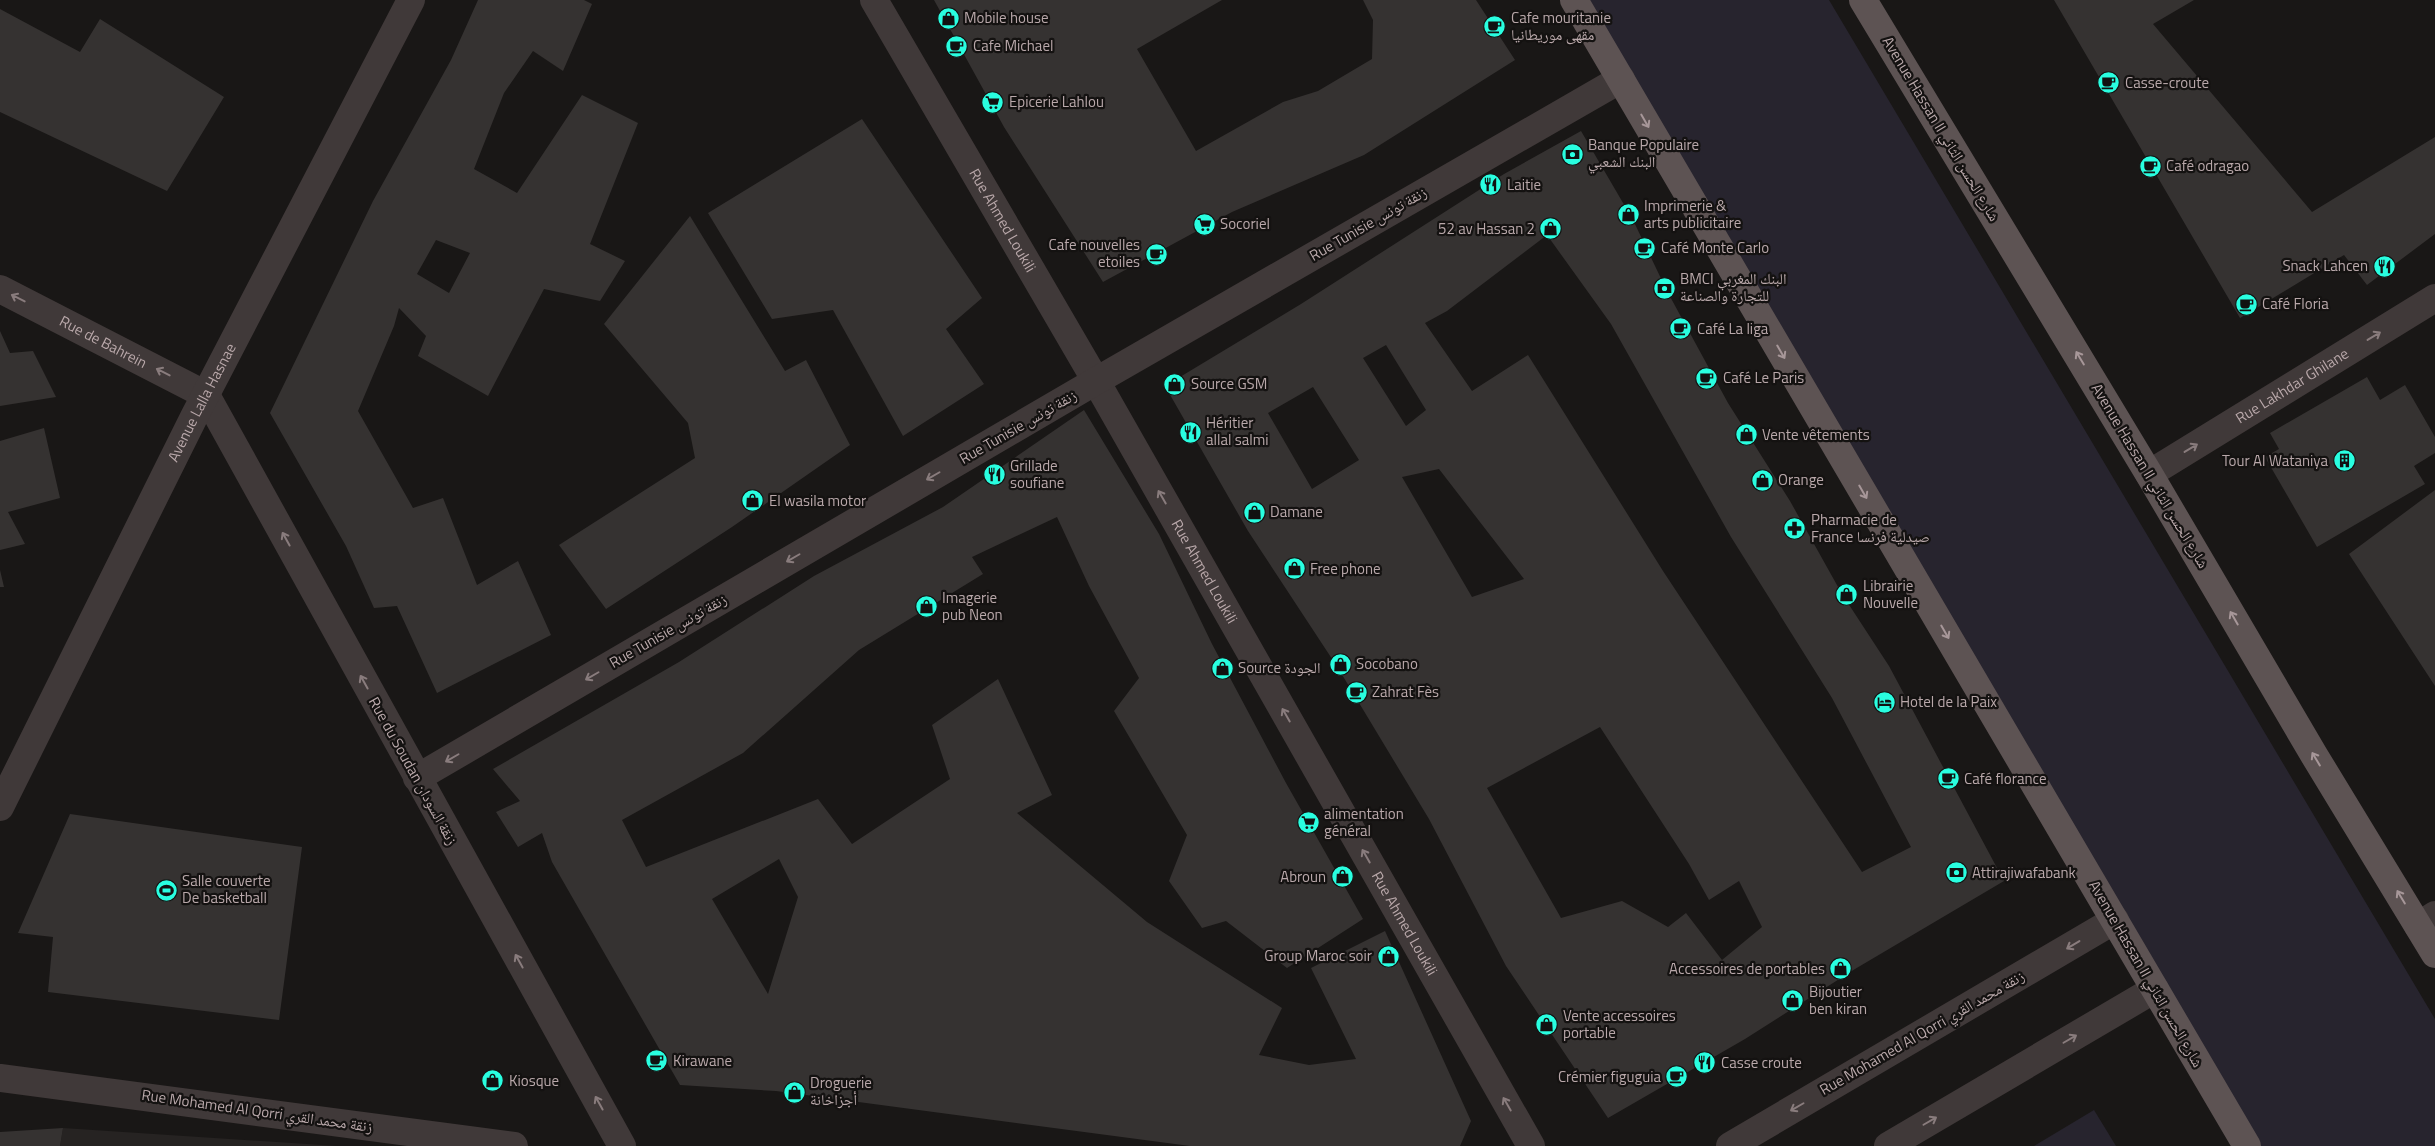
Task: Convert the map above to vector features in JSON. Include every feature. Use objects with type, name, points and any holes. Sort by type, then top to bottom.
[{"type":"main road","name":"Avenue Hassan II شارع الحسن الثاني","points":[[1574,0],[2247,1146]]},
{"type":"main road","name":"Avenue Hassan II شارع الحسن الثاني","points":[[1863,0],[2149,474],[2314,755],[2427,920],[2435,954]]},
{"type":"street","name":"Avenue Lalla Hasnae","points":[[0,807],[206,395],[410,0]]},
{"type":"street","name":"Rue Ahmed Loukili","points":[[874,0],[1096,381],[1531,1146]]},
{"type":"street","name":"Rue Tunisie زنقة تونس","points":[[417,778],[1096,381],[1621,79]]},
{"type":"street","name":"Rue de Bahrein","points":[[0,289],[206,395]]},
{"type":"street","name":"Rue Lakhdar Ghilane","points":[[2149,474],[2435,298]]},
{"type":"street","name":"Rue du Soudan زنقة السودان","points":[[206,395],[622,1146]]},
{"type":"street","name":"Rue Mohamed Al Qorri زنقة محمد القري","points":[[1730,1146],[2115,920]]},
{"type":"street","points":[[1888,1146],[2156,989]]},
{"type":"street","name":"Rue Mohamed Al Qorri زنقة محمد القري","points":[[0,1078],[514,1146]]},
{"type":"shaded area","points":[[1578,0],[1829,0],[2435,1019],[2435,1146],[2254,1146]]},
{"type":"shaded area","points":[[2094,1110],[2116,1146],[2034,1146]]},
{"type":"shaded area","points":[[63,1128],[337,1146],[60,1146]]},
{"type":"building","points":[[478,0],[584,0],[592,4],[563,71],[533,51],[504,93],[474,169],[517,193],[582,95],[638,123],[590,244],[625,261],[600,301],[544,289],[488,396],[418,356],[426,336],[399,308],[394,326],[358,411],[413,508],[443,498],[477,585],[518,561],[551,635],[437,693],[397,606],[374,608],[346,546],[270,413],[373,201],[451,60]],"holes":[[[436,240],[470,253],[449,293],[417,274]]]},
{"type":"building","points":[[934,0],[1222,0],[1137,49],[1196,151],[1283,102],[1318,91],[1372,59],[1373,20],[1363,0],[1476,0],[1515,60],[1364,155],[1232,212],[1103,282],[1004,127]]},
{"type":"building","points":[[2054,0],[2194,0],[2153,24],[2312,212],[2435,137],[2435,234],[2367,285],[2344,255],[2240,318]]},
{"type":"building","points":[[0,9],[80,52],[100,19],[224,97],[167,191],[0,112]]},
{"type":"building","points":[[862,119],[982,298],[946,329],[984,384],[903,436],[833,310],[772,319],[708,213]]},
{"type":"building","points":[[1581,131],[1633,220],[1667,291],[1728,403],[1790,501],[1842,594],[1889,666],[2004,881],[1855,969],[1745,1039],[1608,1118],[1506,966],[1429,819],[1338,668],[1248,531],[1165,386],[1301,304],[1504,174]],"holes":[[[1547,235],[1611,324],[1731,537],[1832,698],[1911,847],[1862,872],[1663,571],[1528,355],[1472,391],[1425,323],[1447,311]],[[1386,345],[1426,410],[1406,426],[1363,358]],[[1313,387],[1359,460],[1312,489],[1268,413]],[[1439,469],[1524,579],[1472,597],[1402,477]],[[1600,727],[1689,864],[1709,900],[1739,881],[1762,927],[1722,960],[1686,913],[1668,927],[1622,901],[1561,918],[1487,788]]]},
{"type":"building","points":[[690,216],[785,371],[806,360],[850,445],[732,527],[606,609],[559,545],[695,458],[688,423],[604,324]]},
{"type":"building","points":[[0,331],[10,353],[33,351],[56,397],[0,406]]},
{"type":"building","name":"Tour Al Wataniya","points":[[2367,377],[2380,400],[2405,385],[2435,437],[2435,453],[2414,466],[2425,484],[2317,547],[2265,457],[2279,449],[2270,433]]},
{"type":"building","points":[[1084,410],[1159,534],[1212,644],[1286,783],[1363,919],[1287,968],[1226,921],[1202,928],[1169,881],[1187,835],[1114,711],[1139,678],[1089,586],[1057,517],[972,557],[983,574],[859,650],[743,753],[622,820],[646,867],[818,799],[852,844],[950,779],[932,725],[998,679],[1052,795],[1017,813],[1147,922],[1282,1008],[1259,1055],[1309,1065],[1356,1059],[1311,968],[1385,931],[1471,1121],[1460,1146],[1190,1146],[776,1091],[680,1085],[552,862],[542,833],[518,847],[496,812],[520,801],[493,769],[679,662],[814,576],[943,507]],"holes":[[[779,859],[798,897],[768,994],[712,899]]]},
{"type":"building","points":[[44,428],[60,498],[8,512],[25,544],[0,550],[0,441]]},
{"type":"building","points":[[2435,490],[2435,686],[2349,554]]},
{"type":"building","points":[[0,570],[4,587],[0,587]]},
{"type":"building","name":"Salle couverte De basketball","points":[[70,814],[302,847],[279,1020],[48,992],[53,937],[18,933]]},
{"type":"building","points":[[63,1128],[60,1146],[0,1146],[0,1132]]},
{"type":"place","name":"Mobile house","points":[[948,18]]},
{"type":"place","name":"Cafe mouritanie مقهى موريطانيا","points":[[1495,27]]},
{"type":"place","name":"Cafe Michael","points":[[957,46]]},
{"type":"place","name":"Casse-croute","points":[[2109,83]]},
{"type":"place","name":"Epicerie Lahlou","points":[[993,102]]},
{"type":"place","name":"Banque Populaire البنك الشعبي","points":[[1572,154]]},
{"type":"place","name":"Café odragao","points":[[2150,166]]},
{"type":"place","name":"Laitie","points":[[1491,185]]},
{"type":"place","name":"Imprimerie & arts publicitaire","points":[[1628,215]]},
{"type":"place","name":"Socoriel","points":[[1204,224]]},
{"type":"place","name":"52 av Hassan 2","points":[[1551,229]]},
{"type":"place","name":"Café Monte Carlo","points":[[1645,248]]},
{"type":"place","name":"Cafe nouvelles etoiles","points":[[1156,254]]},
{"type":"place","name":"Snack Lahcen","points":[[2384,266]]},
{"type":"place","name":"BMCI البنك المغربي للتجارة والصناعة","points":[[1664,288]]},
{"type":"place","name":"Café Floria","points":[[2246,304]]},
{"type":"place","name":"Café La liga","points":[[1681,329]]},
{"type":"place","name":"Café Le Paris","points":[[1707,378]]},
{"type":"place","name":"Source GSM","points":[[1175,384]]},
{"type":"place","name":"Héritier allal salmi","points":[[1190,432]]},
{"type":"place","name":"Vente vêtements","points":[[1746,435]]},
{"type":"place","name":"Tour Al Wataniya","points":[[2344,461]]},
{"type":"place","name":"Grillade soufiane","points":[[994,475]]},
{"type":"place","name":"Orange","points":[[1762,480]]},
{"type":"place","name":"El wasila motor","points":[[753,501]]},
{"type":"place","name":"Damane","points":[[1254,512]]},
{"type":"place","name":"Pharmacie de France صيدلية فرنسا","points":[[1795,529]]},
{"type":"place","name":"Free phone","points":[[1294,569]]},
{"type":"place","name":"Librairie Nouvelle","points":[[1847,595]]},
{"type":"place","name":"Imagerie pub Neon","points":[[926,607]]},
{"type":"place","name":"Socobano","points":[[1340,664]]},
{"type":"place","name":"Source الجودة","points":[[1222,668]]},
{"type":"place","name":"Zahrat Fès","points":[[1356,692]]},
{"type":"place","name":"Hotel de la Paix","points":[[1884,702]]},
{"type":"place","name":"Café florance","points":[[1948,779]]},
{"type":"place","name":"alimentation général","points":[[1308,823]]},
{"type":"place","name":"Attirajiwafabank","points":[[1956,873]]},
{"type":"place","name":"Abroun","points":[[1342,877]]},
{"type":"place","name":"Salle couverte De basketball","points":[[166,890]]},
{"type":"place","name":"Group Maroc soir","points":[[1388,956]]},
{"type":"place","name":"Accessoires de portables","points":[[1841,969]]},
{"type":"place","name":"Bijoutier ben kiran","points":[[1793,1001]]},
{"type":"place","name":"Vente accessoires portable","points":[[1547,1025]]},
{"type":"place","name":"Kirawane","points":[[657,1061]]},
{"type":"place","name":"Casse croute","points":[[1705,1063]]},
{"type":"place","name":"Crémier figuguia","points":[[1677,1077]]},
{"type":"place","name":"Kiosque","points":[[493,1081]]},
{"type":"place","name":"Droguerie أجزاخانة","points":[[794,1092]]}]
